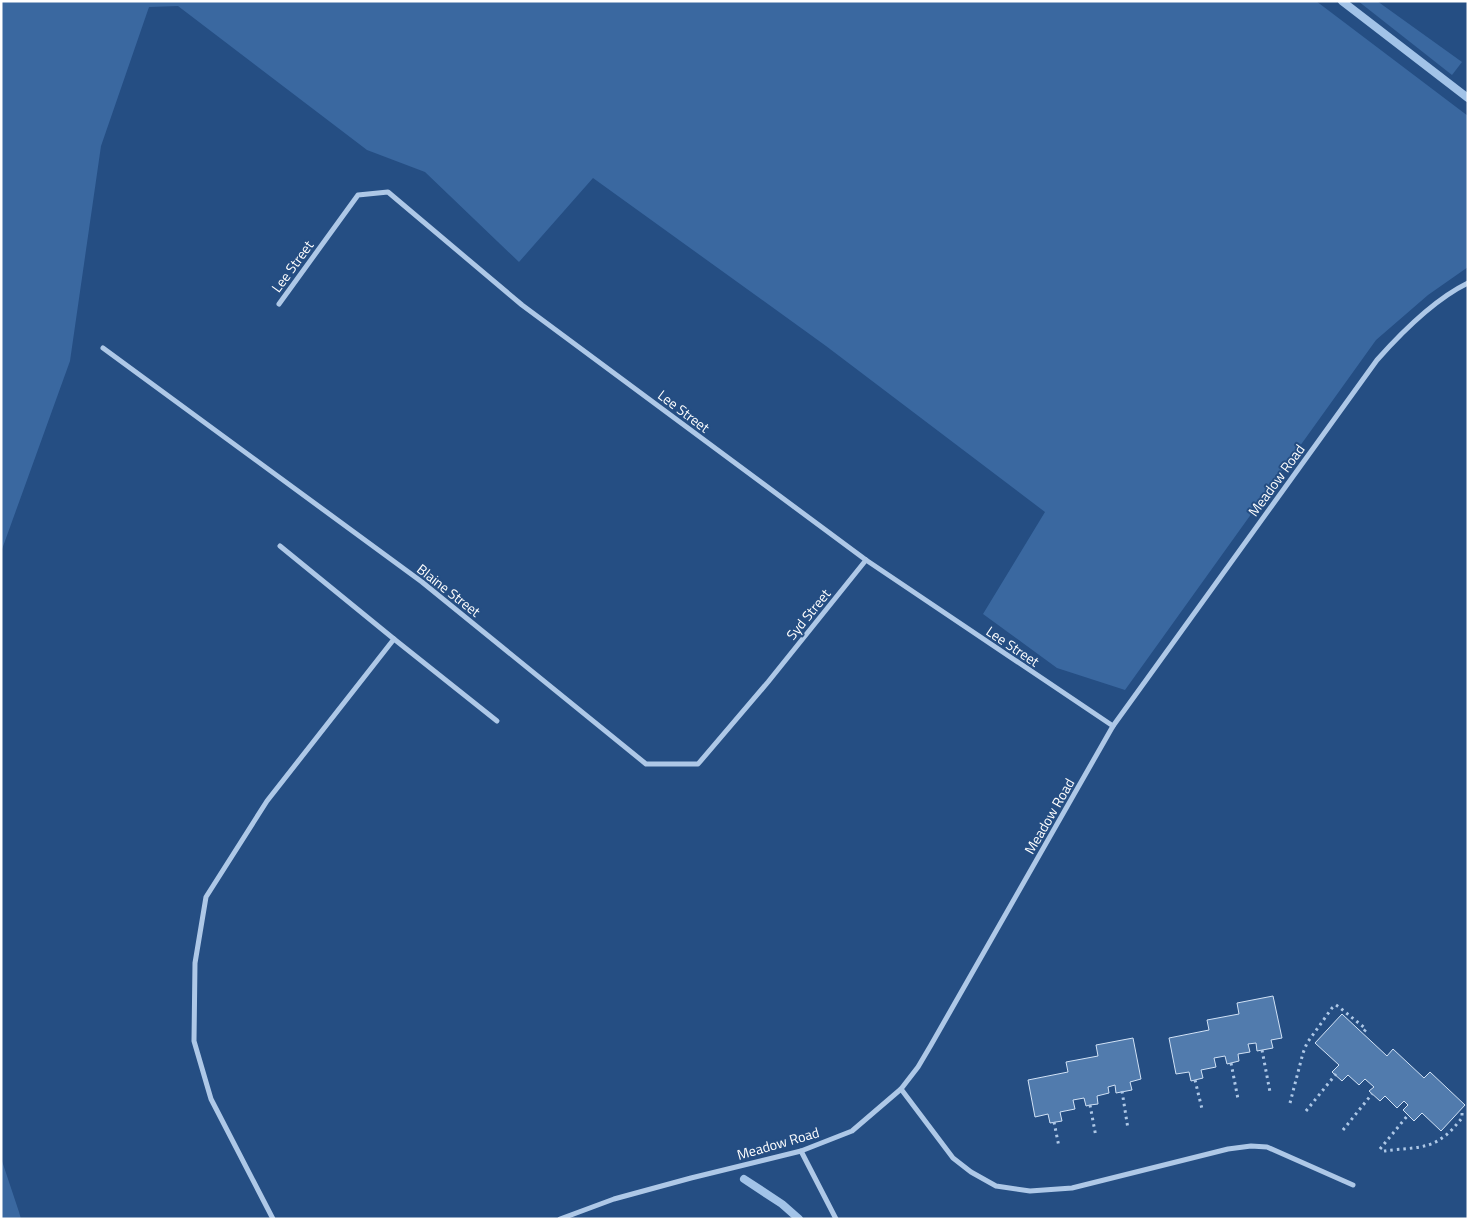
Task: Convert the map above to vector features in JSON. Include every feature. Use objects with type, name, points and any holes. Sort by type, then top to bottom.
[{"type":"street","name":"Lee Street","points":[[280,304],[358,195],[388,192],[522,305],[866,560],[1113,726]]},
{"type":"street","name":"Meadow Road","points":[[560,1219],[614,1200],[692,1178],[801,1151],[852,1131],[901,1089],[918,1067],[931,1045],[1113,726],[1377,360],[1400,334],[1440,301],[1458,288],[1468,284]]},
{"type":"street","name":"Blaine Street","points":[[103,348],[422,582],[646,764],[698,764],[768,682]]},
{"type":"street","points":[[280,546],[497,721]]},
{"type":"street","name":"Syd Street","points":[[768,682],[866,560]]},
{"type":"street","points":[[273,1219],[211,1099],[194,1041],[195,963],[206,897],[267,801],[394,639]]},
{"type":"street","points":[[901,1089],[953,1158],[971,1172],[996,1186],[1030,1190],[1072,1188],[1228,1149],[1251,1146],[1267,1148],[1353,1185]]},
{"type":"street","points":[[801,1151],[836,1219]]},
{"type":"path","points":[[1290,1103],[1307,1043],[1332,1008],[1339,1007],[1366,1029],[1363,1033]]},
{"type":"path","points":[[1262,1050],[1270,1092]]},
{"type":"path","points":[[1230,1063],[1238,1099]]},
{"type":"path","points":[[1306,1111],[1336,1074]]},
{"type":"path","points":[[1195,1080],[1202,1109]]},
{"type":"path","points":[[1122,1092],[1128,1129]]},
{"type":"path","points":[[1344,1130],[1372,1094]]},
{"type":"path","points":[[1090,1105],[1096,1137]]},
{"type":"path","points":[[1408,1115],[1382,1150],[1428,1145],[1437,1142],[1462,1118],[1460,1110]]},
{"type":"path","points":[[1054,1122],[1059,1148]]},
{"type":"shaded area","points":[[1,1],[1316,1],[1468,116],[1468,267],[1428,295],[1376,340],[1125,690],[1057,668],[983,614],[1045,512],[826,346],[593,178],[519,262],[425,172],[367,150],[178,6],[149,7],[101,146],[70,361],[1,552]]},
{"type":"shaded area","points":[[1358,1],[1377,1],[1462,62],[1452,75]]},
{"type":"shaded area","points":[[1,1158],[19,1212],[21,1219],[1,1219]]},
{"type":"building","points":[[1273,996],[1282,1038],[1271,1040],[1273,1048],[1257,1051],[1256,1043],[1248,1044],[1250,1052],[1238,1054],[1239,1061],[1227,1064],[1225,1056],[1214,1058],[1216,1067],[1201,1070],[1203,1078],[1191,1081],[1189,1072],[1176,1074],[1169,1038],[1209,1030],[1207,1020],[1239,1014],[1237,1003]]},
{"type":"building","points":[[1342,1014],[1387,1056],[1393,1049],[1424,1078],[1430,1072],[1465,1105],[1441,1131],[1422,1113],[1414,1121],[1403,1110],[1408,1105],[1404,1101],[1397,1108],[1385,1096],[1380,1101],[1369,1091],[1374,1087],[1365,1079],[1359,1085],[1348,1075],[1342,1081],[1332,1072],[1339,1065],[1315,1043]]},
{"type":"building","points":[[1133,1038],[1141,1079],[1130,1082],[1132,1090],[1116,1093],[1115,1085],[1108,1087],[1109,1093],[1097,1096],[1098,1104],[1086,1106],[1084,1098],[1073,1100],[1075,1109],[1060,1112],[1062,1121],[1050,1123],[1048,1114],[1035,1117],[1028,1080],[1068,1072],[1066,1062],[1098,1056],[1096,1045]]},
{"type":"waterway","points":[[1342,1],[1468,98]]},
{"type":"waterway","points":[[744,1179],[782,1204],[799,1219]]}]
